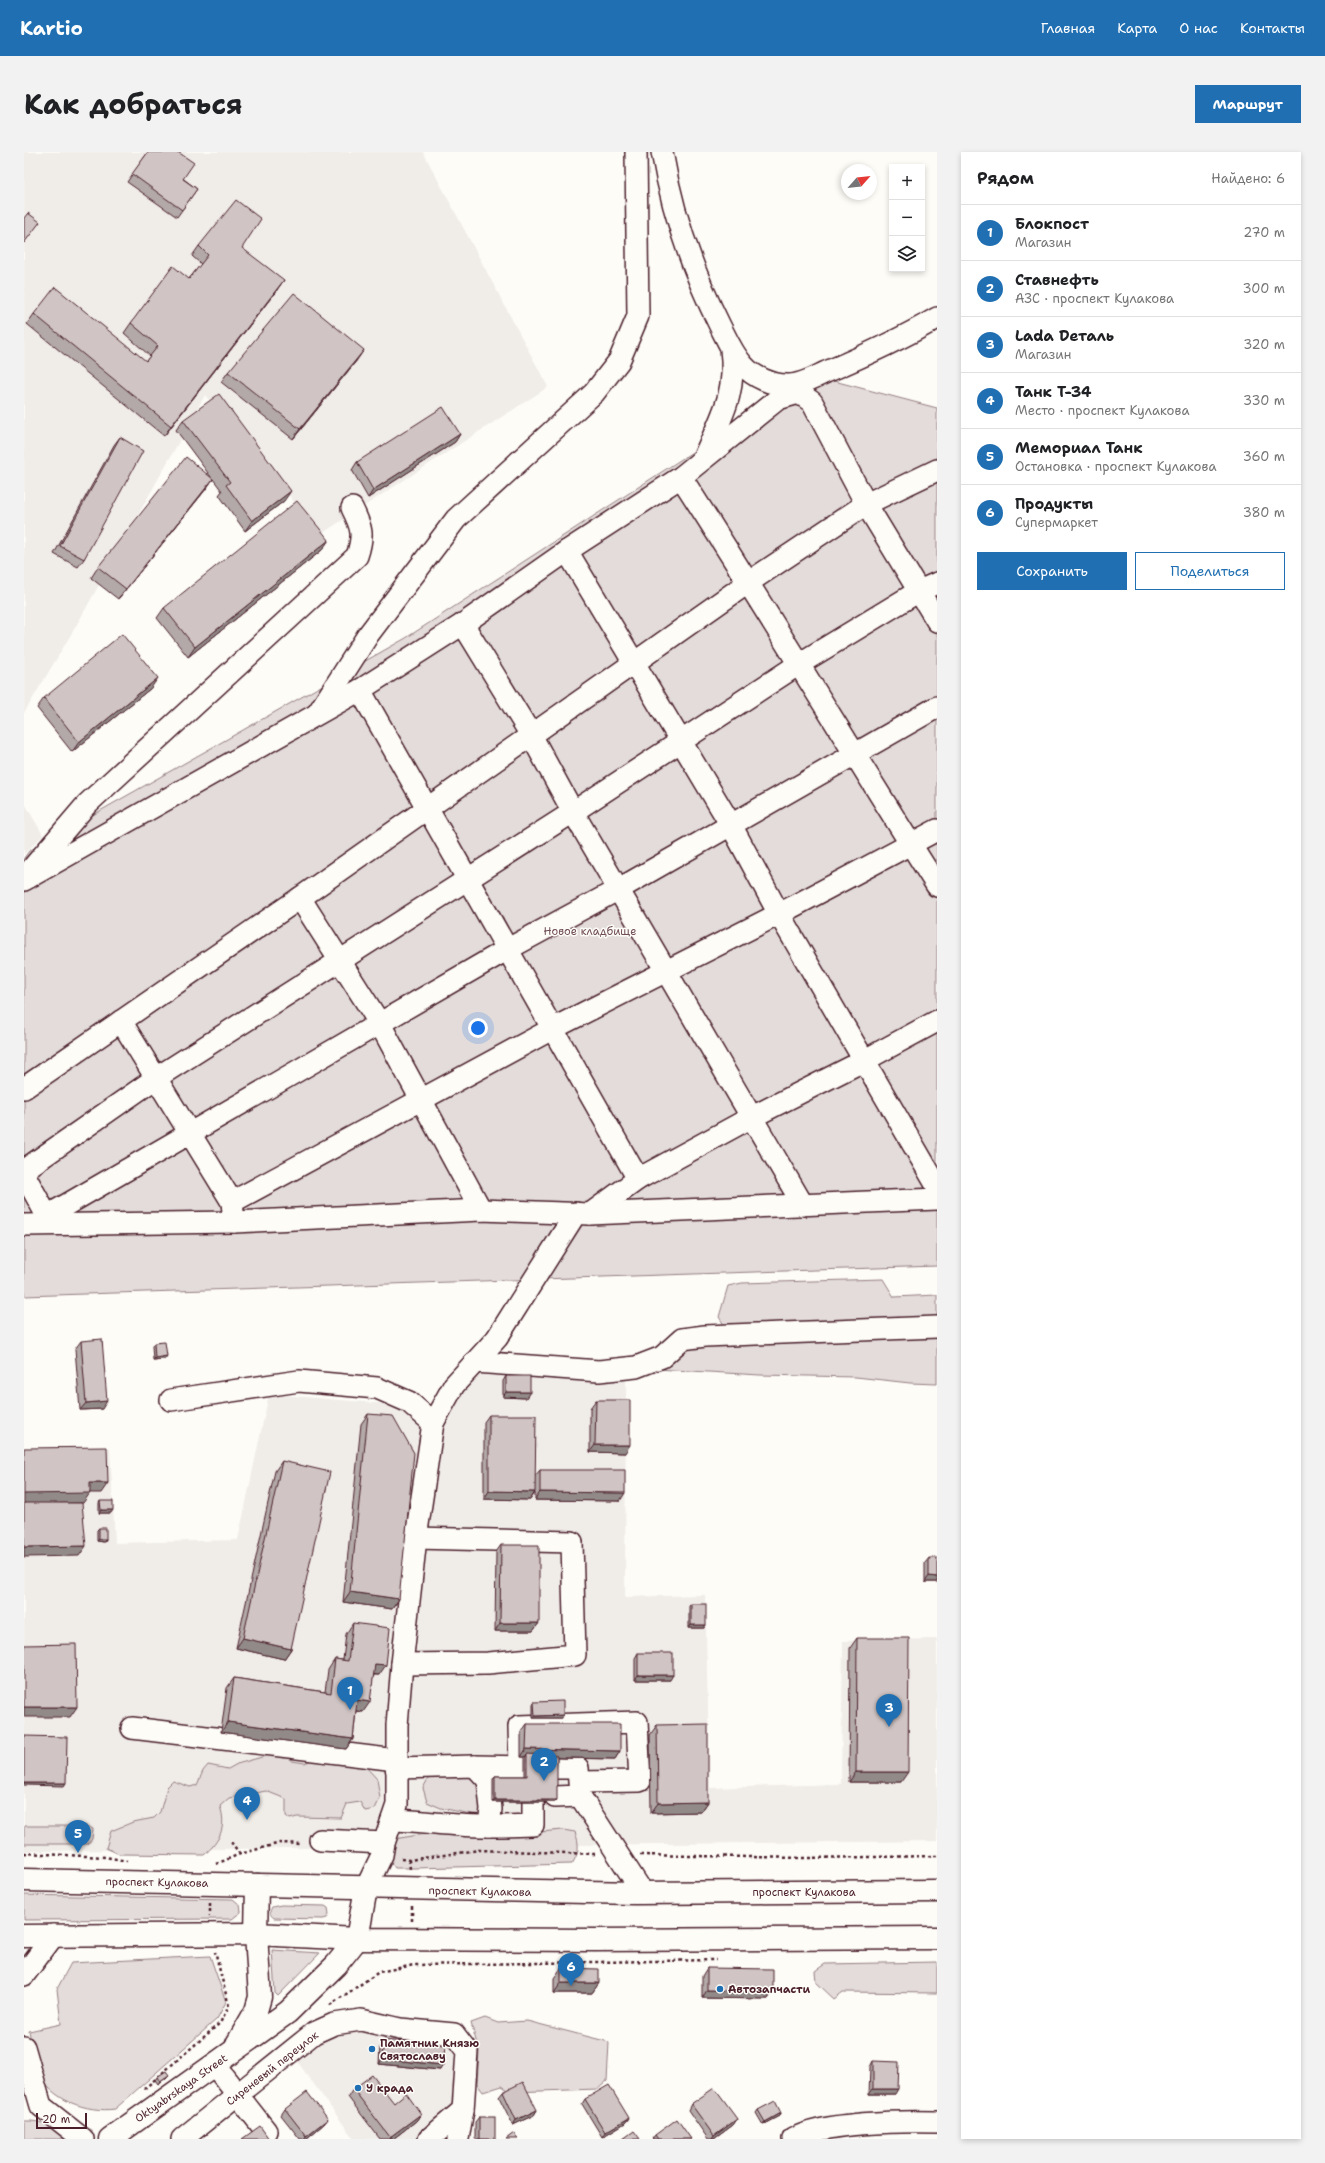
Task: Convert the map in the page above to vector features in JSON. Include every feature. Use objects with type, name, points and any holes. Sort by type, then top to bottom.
[{"type":"main road","name":"проспект Кулакова","points":[[24,1880],[208,1883],[411,1890],[643,1893],[937,1891]]},
{"type":"main road","name":"Oktyabrskaya Street","points":[[232,2052],[256,2011],[260,1997],[256,1934],[257,1885]]},
{"type":"main road","name":"Oktyabrskaya Street","points":[[117,2137],[288,2012],[336,1965],[357,1939],[366,1888]]},
{"type":"main road","points":[[24,1936],[256,1934],[357,1939],[937,1938]]},
{"type":"main road","points":[[336,1965],[368,1947],[404,1939]]},
{"type":"street","points":[[317,715],[368,635],[456,519],[594,393],[619,361],[638,316],[636,152]]},
{"type":"street","points":[[662,152],[666,179],[688,249],[711,309],[731,349],[743,366],[757,376],[799,393],[812,402],[866,504],[928,587],[937,621]]},
{"type":"street","points":[[772,383],[790,386],[808,380],[901,339],[937,318]]},
{"type":"street","points":[[703,459],[731,394],[734,370],[731,349]]},
{"type":"street","points":[[24,879],[360,690],[463,624],[567,551],[681,476],[778,400],[799,393]]},
{"type":"street","points":[[24,1088],[300,898],[748,582],[866,504],[937,470]]},
{"type":"street","points":[[681,476],[800,664],[854,756],[937,886]]},
{"type":"street","points":[[24,879],[87,804],[357,556],[362,540],[359,521],[352,508]]},
{"type":"street","points":[[567,551],[731,825],[779,914],[937,1186]]},
{"type":"street","points":[[24,1170],[156,1078],[573,812],[800,664],[928,587]]},
{"type":"street","points":[[463,624],[531,735],[573,812],[803,1205]]},
{"type":"street","points":[[360,690],[428,807],[638,1179]]},
{"type":"street","points":[[49,1220],[190,1132],[508,949],[619,889],[854,756],[937,707]]},
{"type":"street","points":[[233,1212],[422,1101],[552,1029],[779,914],[937,830]]},
{"type":"street","points":[[300,898],[341,960],[380,1024],[481,1210]]},
{"type":"street","points":[[121,1021],[190,1132],[233,1212]]},
{"type":"street","points":[[366,1888],[383,1849],[397,1805],[397,1725],[416,1538],[433,1423],[454,1386],[496,1338],[583,1213],[638,1179],[752,1117],[865,1060],[937,1021]]},
{"type":"street","points":[[24,1174],[49,1220]]},
{"type":"street","points":[[24,1225],[49,1220],[233,1212],[481,1210],[583,1213],[937,1199]]},
{"type":"street","points":[[475,1362],[599,1371],[636,1367],[662,1357],[682,1339],[705,1336],[937,1327]]},
{"type":"street","points":[[171,1400],[299,1382],[376,1388],[409,1402],[433,1423]]},
{"type":"street","points":[[402,1664],[488,1663],[575,1655],[572,1542],[416,1538]]},
{"type":"street","points":[[132,1728],[396,1764],[522,1767],[519,1726],[636,1722],[640,1781],[580,1789],[555,1797]]},
{"type":"street","points":[[475,1766],[488,1780],[491,1809],[489,1826]]},
{"type":"street","points":[[555,1768],[578,1768],[580,1789],[618,1855],[643,1893]]},
{"type":"street","points":[[392,1820],[422,1820],[458,1825],[533,1825],[533,1802]]},
{"type":"street","points":[[311,1842],[383,1849]]},
{"type":"street","points":[[24,1975],[54,1935]]},
{"type":"street","name":"Сиреневый переулок","points":[[182,2139],[314,2033],[334,2024],[361,2020],[400,2029],[454,2034],[466,2051],[463,2110],[458,2139]]},
{"type":"street","points":[[24,2047],[32,2108],[83,2139]]},
{"type":"street","points":[[215,2066],[266,2131]]},
{"type":"street","points":[[429,2139],[463,2110]]},
{"type":"street","points":[[793,2139],[823,2129],[851,2126],[937,2122]]},
{"type":"path","points":[[230,1842],[240,1854]]},
{"type":"path","points":[[143,2090],[220,2024],[229,2006],[211,1935],[208,1883],[210,1866],[240,1854],[280,1843],[311,1842]]},
{"type":"path","points":[[383,1849],[409,1860],[479,1850],[618,1855],[804,1858],[937,1856]]},
{"type":"path","points":[[24,1853],[105,1857],[128,1862]]},
{"type":"path","points":[[409,1860],[411,1890],[404,1939],[414,1965]]},
{"type":"path","points":[[324,2010],[379,1972],[414,1965],[724,1960]]},
{"type":"shaded area","points":[[24,152],[423,152],[548,387],[321,534],[205,395],[76,626],[24,713]]},
{"type":"shaded area","points":[[24,802],[43,835],[24,854]]},
{"type":"shaded area","points":[[477,1370],[626,1375],[625,1597],[705,1595],[710,1788],[841,1784],[843,1641],[937,1639],[937,1841],[24,1851],[24,1451],[110,1448],[115,1543],[238,1540],[269,1394],[399,1405],[444,1420],[457,1391]]},
{"type":"shaded area","points":[[354,2027],[450,2042],[459,2072],[454,2115],[433,2139],[354,2139],[294,2057],[323,2039]]},
{"type":"green space","name":"Новое кладбище","points":[[811,375],[937,408],[937,1266],[24,1296],[24,858],[29,851],[406,638]]},
{"type":"green space","points":[[883,1279],[894,1297],[937,1295],[937,1384],[910,1383],[856,1377],[760,1375],[656,1369],[690,1330],[726,1328],[719,1317],[728,1286],[742,1283]]},
{"type":"green space","points":[[280,1752],[292,1761],[305,1763],[315,1758],[365,1766],[377,1779],[380,1798],[375,1809],[365,1811],[360,1802],[347,1804],[341,1818],[297,1817],[290,1819],[286,1816],[286,1799],[266,1791],[229,1798],[220,1806],[223,1821],[221,1833],[210,1850],[204,1855],[119,1854],[106,1848],[111,1831],[133,1822],[154,1818],[160,1812],[167,1787],[173,1781],[190,1787],[197,1785],[203,1771],[208,1765],[228,1769],[237,1764]]},
{"type":"green space","points":[[438,1775],[470,1775],[478,1782],[484,1793],[481,1816],[441,1808],[427,1802],[423,1788],[428,1779]]},
{"type":"green space","points":[[24,1826],[87,1826],[93,1829],[92,1839],[88,1844],[24,1844]]},
{"type":"green space","points":[[563,1830],[575,1832],[577,1837],[578,1849],[572,1864],[395,1868],[389,1860],[394,1839],[431,1833],[494,1836]]},
{"type":"green space","points":[[24,1895],[233,1899],[240,1905],[241,1912],[232,1919],[24,1920]]},
{"type":"green space","points":[[281,1905],[325,1906],[328,1908],[329,1914],[327,1918],[323,1919],[274,1918],[270,1913],[270,1910],[272,1907]]},
{"type":"green space","points":[[272,1950],[320,1953],[278,1996],[275,1993]]},
{"type":"green space","points":[[210,1956],[226,2002],[217,2019],[115,2109],[93,2109],[71,2103],[52,2091],[44,2082],[35,2063],[29,2031],[61,2024],[57,1989],[71,1963]]},
{"type":"green space","points":[[937,1962],[937,1993],[843,1992],[834,1999],[816,1982],[815,1971],[825,1964]]},
{"type":"green space","points":[[485,2018],[498,2023],[527,2021],[609,2042],[607,2081],[598,2089],[511,2092],[502,2086],[483,2092],[477,2084],[479,2051],[471,2023]]},
{"type":"green space","points":[[24,2121],[42,2123],[53,2127],[66,2139],[24,2139]]},
{"type":"building","points":[[148,152],[178,152],[194,163],[183,179],[197,189],[182,210],[132,174]]},
{"type":"building","points":[[236,200],[261,219],[242,248],[284,280],[171,426],[34,314],[55,287],[146,361],[158,346],[131,323],[173,266],[189,279],[208,255],[199,246]]},
{"type":"building","points":[[28,213],[40,222],[24,243],[24,218]]},
{"type":"building","points":[[294,293],[364,350],[300,429],[228,372]]},
{"type":"building","points":[[219,394],[291,491],[252,521],[226,485],[230,482],[183,420]]},
{"type":"building","points":[[443,407],[460,434],[373,490],[357,462]]},
{"type":"building","points":[[120,437],[143,451],[84,559],[60,546]]},
{"type":"building","points":[[186,457],[213,479],[126,589],[98,567]]},
{"type":"building","points":[[297,501],[329,540],[195,647],[164,608]]},
{"type":"building","points":[[122,634],[158,678],[79,742],[44,698]]},
{"type":"building","points":[[102,1339],[107,1401],[86,1403],[81,1341]]},
{"type":"building","points":[[165,1342],[167,1356],[155,1358],[154,1343]]},
{"type":"building","points":[[506,1376],[530,1376],[530,1392],[506,1392]]},
{"type":"building","points":[[596,1400],[630,1400],[630,1445],[595,1445]]},
{"type":"building","points":[[368,1414],[393,1416],[414,1453],[399,1599],[350,1592]]},
{"type":"building","points":[[489,1415],[536,1415],[535,1492],[489,1491]]},
{"type":"building","points":[[107,1447],[108,1483],[90,1483],[90,1493],[24,1494],[24,1448]]},
{"type":"building","points":[[282,1461],[330,1472],[291,1649],[243,1638]]},
{"type":"building","points":[[540,1470],[625,1470],[625,1493],[540,1492]]},
{"type":"building","points":[[100,1501],[113,1501],[113,1510],[101,1510]]},
{"type":"building","points":[[24,1503],[82,1503],[86,1546],[24,1547]]},
{"type":"building","points":[[99,1528],[106,1528],[106,1539],[99,1539]]},
{"type":"building","points":[[501,1545],[539,1545],[539,1623],[500,1623]]},
{"type":"building","points":[[929,1558],[937,1558],[937,1577],[929,1576]]},
{"type":"building","points":[[691,1604],[706,1604],[706,1625],[691,1625]]},
{"type":"building","points":[[353,1623],[390,1628],[386,1665],[375,1664],[370,1702],[357,1700],[353,1739],[228,1722],[234,1678],[331,1693],[335,1659],[348,1661]]},
{"type":"building","points":[[857,1638],[909,1638],[908,1772],[856,1772]]},
{"type":"building","points":[[76,1644],[77,1707],[24,1707],[24,1645]]},
{"type":"building","points":[[638,1653],[673,1653],[673,1675],[638,1675]]},
{"type":"building","points":[[563,1701],[563,1715],[535,1716],[534,1702]]},
{"type":"building","points":[[527,1724],[620,1724],[620,1751],[526,1749]]},
{"type":"building","points":[[708,1724],[708,1802],[658,1803],[657,1725]]},
{"type":"building","points":[[24,1736],[67,1737],[66,1783],[24,1783]]},
{"type":"building","points":[[527,1754],[557,1756],[557,1800],[495,1800],[495,1776],[527,1776]]},
{"type":"building","points":[[561,1968],[599,1969],[599,1983],[561,1983]]},
{"type":"building","points":[[707,1968],[773,1969],[773,1991],[707,1990]]},
{"type":"building","points":[[384,2040],[445,2046],[443,2065],[382,2059]]},
{"type":"building","points":[[873,2061],[899,2062],[898,2089],[873,2089]]},
{"type":"building","points":[[166,2071],[169,2075],[160,2081],[157,2077]]},
{"type":"building","points":[[372,2075],[394,2103],[406,2093],[421,2114],[390,2137],[353,2089]]},
{"type":"building","points":[[523,2082],[537,2110],[516,2120],[503,2092]]},
{"type":"building","points":[[609,2085],[629,2118],[605,2132],[585,2099]]},
{"type":"building","points":[[714,2088],[737,2119],[714,2136],[691,2104]]},
{"type":"building","points":[[307,2092],[328,2119],[306,2136],[285,2109]]},
{"type":"building","points":[[775,2101],[781,2113],[765,2122],[758,2110]]},
{"type":"building","points":[[479,2117],[495,2117],[495,2139],[479,2139]]},
{"type":"building","points":[[677,2119],[691,2139],[658,2139],[655,2135]]},
{"type":"building","points":[[260,2126],[269,2139],[242,2139]]},
{"type":"building","points":[[634,2131],[640,2139],[623,2139]]},
{"type":"building","points":[[514,2133],[518,2139],[506,2139]]},
{"type":"place","name":"Блокпост","points":[[350,1710]]},
{"type":"place","name":"Lada Dеталь","points":[[889,1727]]},
{"type":"place","name":"Ставнефть","points":[[544,1781]]},
{"type":"place","name":"Танк Т-34","points":[[247,1820]]},
{"type":"place","name":"Мемориал Танк","points":[[78,1853]]},
{"type":"place","name":"Продукты","points":[[571,1986]]},
{"type":"place","name":"Автозапчасти","points":[[720,1989]]},
{"type":"place","name":"Памятник Князю Святославу","points":[[372,2049]]},
{"type":"place","name":"У крада","points":[[358,2088]]}]
